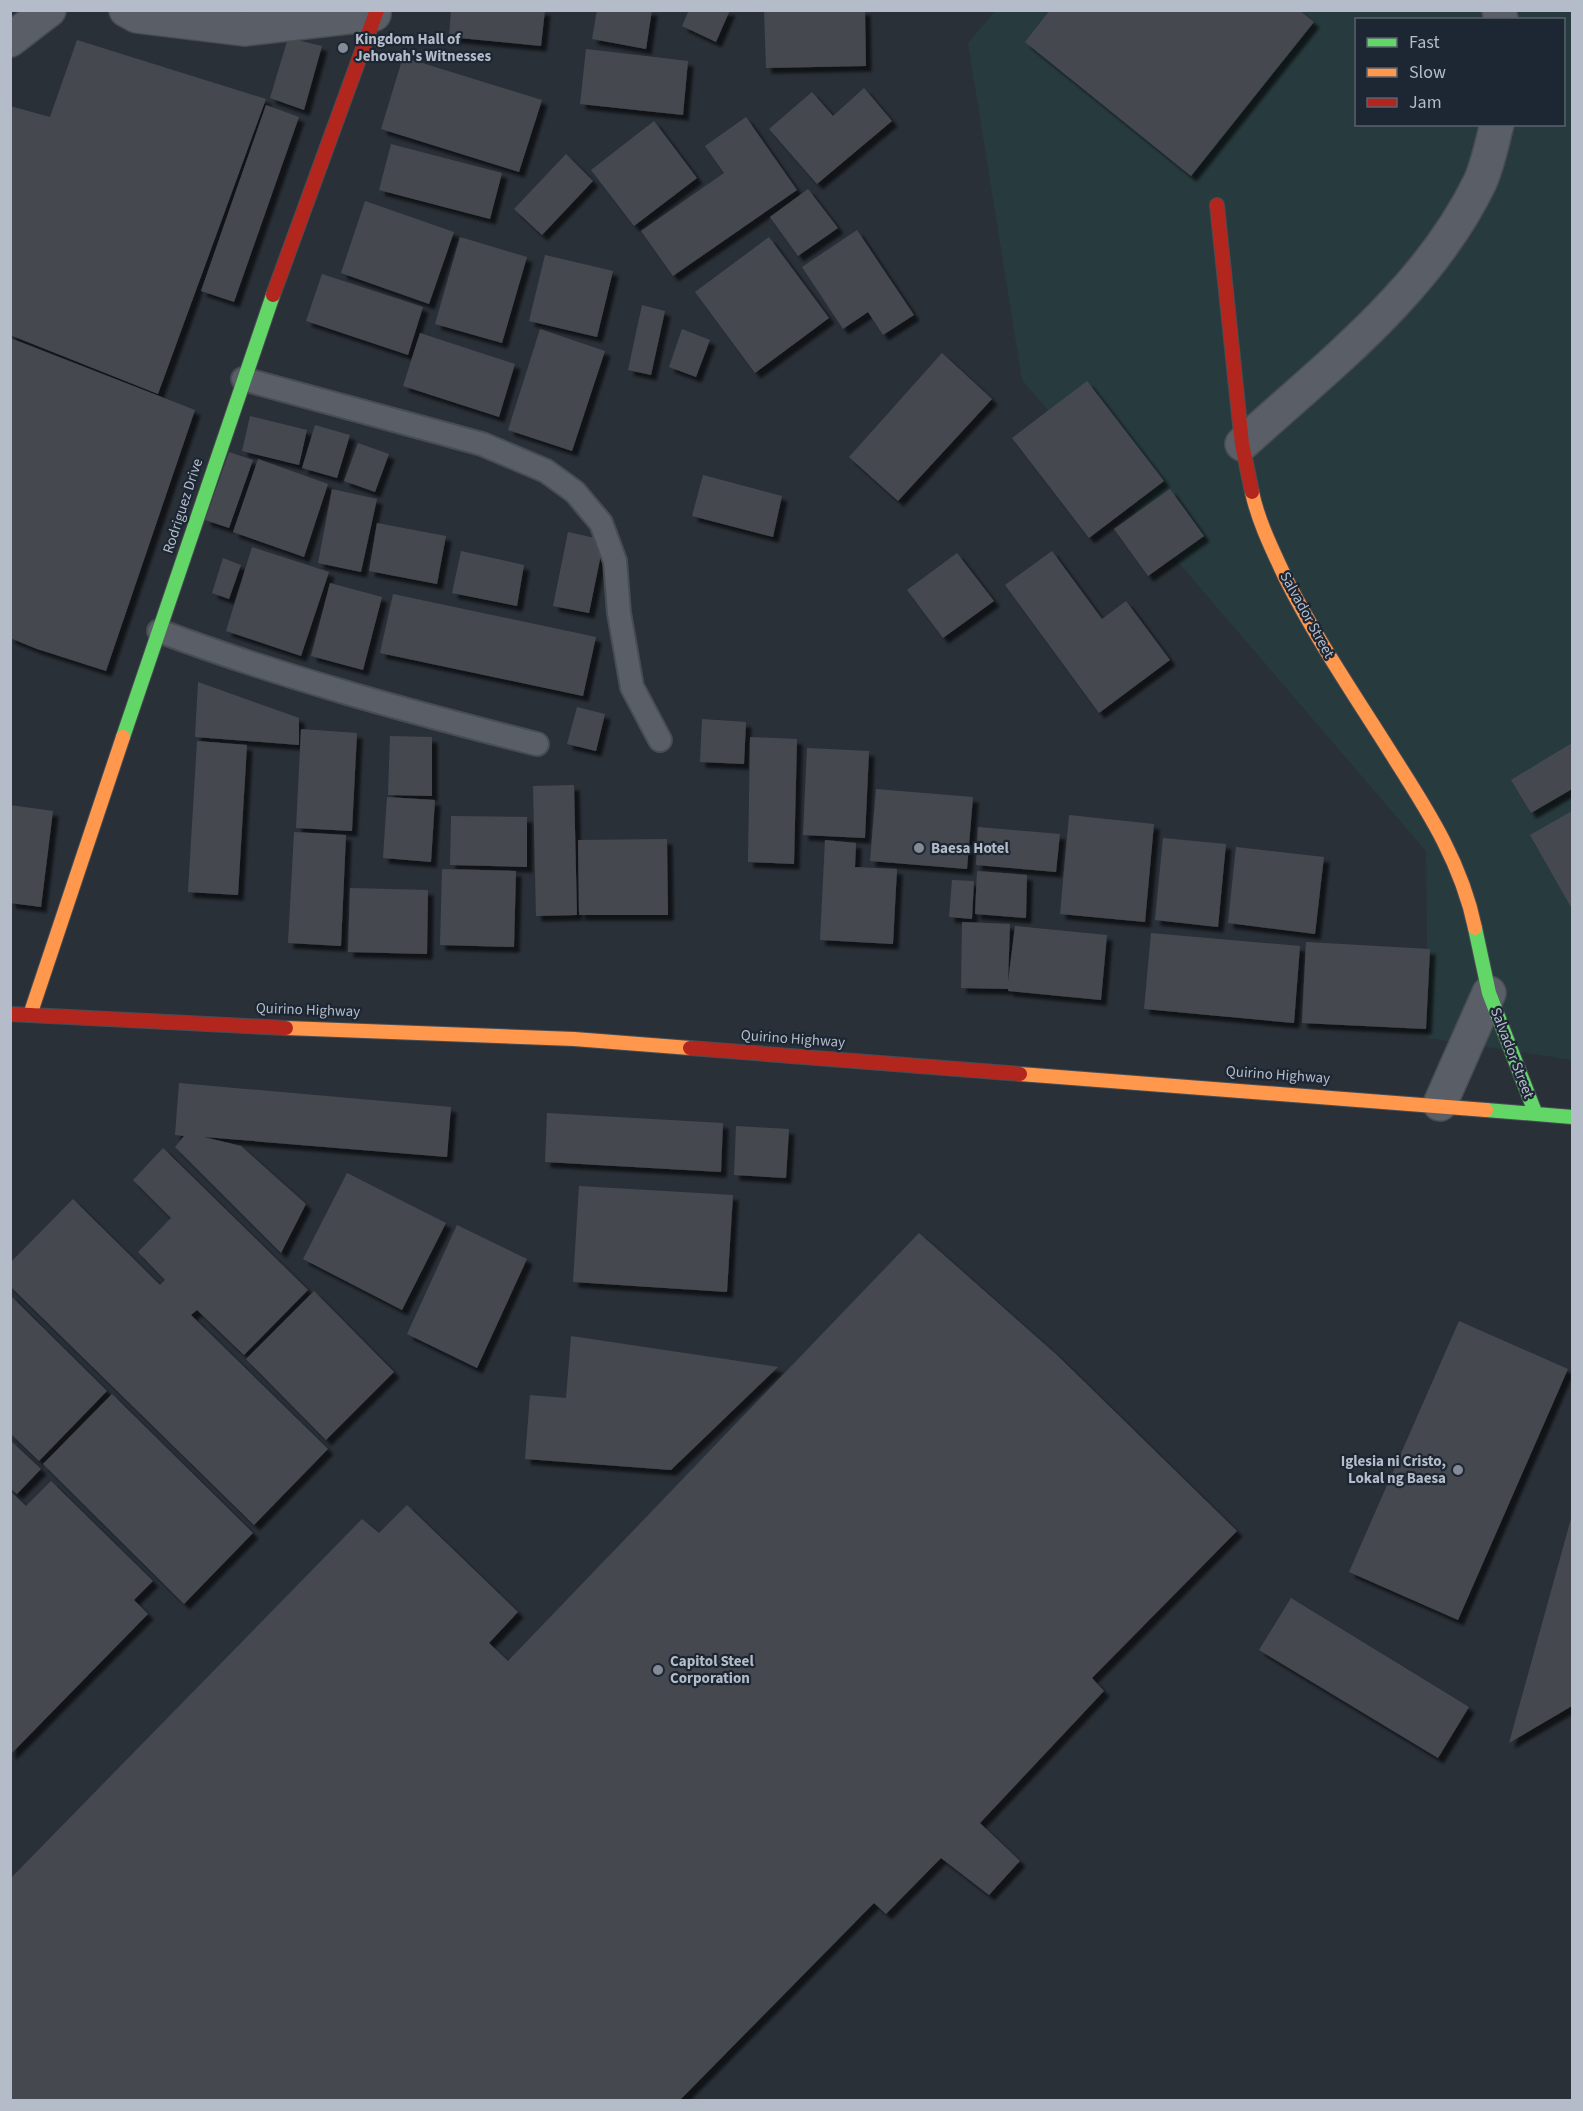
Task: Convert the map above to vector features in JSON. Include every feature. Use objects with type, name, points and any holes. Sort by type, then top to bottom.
[{"type":"street","points":[[10,40],[49,10]]},
{"type":"street","points":[[126,10],[137,16],[244,30],[375,12]]},
{"type":"street","name":"Rodriguez Drive","points":[[30,1015],[243,379],[375,12]]},
{"type":"street","points":[[1242,444],[1381,318],[1440,250],[1481,180],[1496,126]]},
{"type":"street","name":"Salvador Street","points":[[1217,205],[1224,292],[1242,444],[1254,502],[1278,562],[1304,615],[1430,815],[1453,857],[1469,900],[1489,993],[1535,1112]]},
{"type":"street","name":"Salvador Street","points":[[1440,1104],[1489,993]]},
{"type":"street","name":"Quirino Highway","points":[[10,1014],[113,1022],[261,1025],[574,1038],[1440,1104],[1572,1117]]},
{"type":"lane","points":[[243,379],[482,444],[546,471],[575,492],[601,523],[615,561],[619,612],[632,687],[660,740]]},
{"type":"lane","points":[[159,631],[210,650],[408,711],[537,744]]},
{"type":"green space","points":[[995,11],[1572,11],[1572,1060],[1428,1038],[1426,851],[1022,380],[968,43]]},
{"type":"building","points":[[451,10],[545,10],[541,46],[449,37]]},
{"type":"building","points":[[597,10],[652,10],[646,49],[592,39]]},
{"type":"building","points":[[689,10],[730,10],[716,42],[682,26]]},
{"type":"building","points":[[764,10],[865,10],[866,66],[766,68]]},
{"type":"building","points":[[1050,10],[1299,10],[1314,22],[1191,176],[1025,42]]},
{"type":"building","points":[[288,38],[322,46],[304,110],[270,98]]},
{"type":"building","points":[[77,40],[266,99],[158,394],[10,335],[10,106],[50,117]]},
{"type":"building","points":[[586,49],[688,61],[683,115],[580,104]]},
{"type":"building","points":[[403,57],[542,100],[519,172],[381,129]]},
{"type":"building","points":[[864,88],[892,121],[817,184],[769,129],[812,92],[833,116]]},
{"type":"building","points":[[266,105],[299,117],[234,302],[201,291]]},
{"type":"building","points":[[746,117],[797,190],[673,276],[641,231],[724,173],[705,146]]},
{"type":"building","points":[[654,121],[697,178],[634,226],[591,170]]},
{"type":"building","points":[[391,144],[502,173],[490,219],[379,190]]},
{"type":"building","points":[[566,154],[593,181],[542,235],[514,209]]},
{"type":"building","points":[[808,189],[838,228],[798,256],[770,217]]},
{"type":"building","points":[[365,201],[454,232],[429,304],[341,273]]},
{"type":"building","points":[[857,230],[914,315],[883,335],[868,312],[843,329],[802,267]]},
{"type":"building","points":[[460,237],[527,257],[502,343],[435,324]]},
{"type":"building","points":[[769,237],[829,318],[755,373],[695,292]]},
{"type":"building","points":[[545,255],[613,271],[597,337],[529,321]]},
{"type":"building","points":[[322,274],[423,307],[408,355],[306,321]]},
{"type":"building","points":[[642,305],[665,311],[651,375],[628,370]]},
{"type":"building","points":[[540,329],[605,351],[572,451],[508,430]]},
{"type":"building","points":[[682,329],[710,340],[696,377],[669,367]]},
{"type":"building","points":[[420,333],[515,364],[499,417],[403,386]]},
{"type":"building","points":[[10,338],[195,410],[106,671],[10,638]]},
{"type":"building","points":[[942,353],[992,399],[898,501],[849,457]]},
{"type":"building","points":[[1087,381],[1164,481],[1089,538],[1012,438]]},
{"type":"building","points":[[250,416],[307,430],[299,465],[242,451]]},
{"type":"building","points":[[315,425],[350,435],[337,478],[302,468]]},
{"type":"building","points":[[358,443],[389,454],[375,492],[344,481]]},
{"type":"building","points":[[229,452],[253,460],[229,528],[205,520]]},
{"type":"building","points":[[258,459],[328,484],[304,557],[233,532]]},
{"type":"building","points":[[703,475],[782,496],[773,537],[692,516]]},
{"type":"building","points":[[332,489],[377,499],[361,572],[318,563]]},
{"type":"building","points":[[1170,489],[1204,536],[1148,576],[1114,529]]},
{"type":"building","points":[[377,523],[446,536],[437,584],[369,571]]},
{"type":"building","points":[[568,532],[604,540],[589,613],[553,606]]},
{"type":"building","points":[[252,547],[329,572],[301,656],[226,631]]},
{"type":"building","points":[[461,551],[524,565],[517,606],[452,593]]},
{"type":"building","points":[[1052,551],[1102,619],[1126,601],[1170,660],[1099,713],[1005,585]]},
{"type":"building","points":[[957,553],[994,601],[943,638],[907,590]]},
{"type":"building","points":[[223,558],[241,565],[229,599],[212,593]]},
{"type":"building","points":[[330,583],[382,597],[363,670],[311,656]]},
{"type":"building","points":[[393,594],[596,637],[583,696],[380,653]]},
{"type":"building","points":[[198,682],[299,718],[299,745],[195,737]]},
{"type":"building","points":[[577,707],[605,714],[596,751],[567,744]]},
{"type":"building","points":[[702,719],[746,722],[744,764],[700,762]]},
{"type":"building","points":[[301,729],[357,733],[352,831],[296,828]]},
{"type":"building","points":[[390,736],[432,737],[432,796],[388,795]]},
{"type":"building","points":[[750,737],[797,739],[794,864],[748,862]]},
{"type":"building","points":[[197,741],[247,745],[238,895],[188,892]]},
{"type":"building","points":[[1572,743],[1572,789],[1531,813],[1511,780]]},
{"type":"building","points":[[807,748],[869,751],[865,838],[803,835]]},
{"type":"building","points":[[574,785],[577,915],[536,916],[533,786]]},
{"type":"building","points":[[876,789],[973,797],[967,869],[870,861]]},
{"type":"building","points":[[387,797],[435,800],[431,862],[383,858]]},
{"type":"building","points":[[10,805],[53,811],[41,907],[10,903]]},
{"type":"building","points":[[1572,811],[1572,909],[1530,835]]},
{"type":"building","points":[[1069,815],[1154,824],[1145,922],[1060,914]]},
{"type":"building","points":[[451,816],[527,817],[527,867],[450,865]]},
{"type":"building","points":[[978,827],[1060,834],[1056,872],[976,865]]},
{"type":"building","points":[[294,832],[346,835],[341,946],[288,943]]},
{"type":"building","points":[[1163,838],[1226,844],[1218,927],[1155,920]]},
{"type":"building","points":[[667,839],[668,915],[579,915],[578,840]]},
{"type":"building","points":[[825,840],[856,843],[855,867],[897,869],[893,944],[820,940]]},
{"type":"building","points":[[1236,847],[1324,857],[1315,934],[1228,923]]},
{"type":"building","points":[[442,869],[516,871],[514,947],[440,945]]},
{"type":"building","points":[[977,871],[1027,875],[1026,918],[975,914]]},
{"type":"building","points":[[952,880],[974,881],[972,919],[949,917]]},
{"type":"building","points":[[350,888],[428,890],[427,954],[348,952]]},
{"type":"building","points":[[962,922],[1010,924],[1008,982],[1015,926],[1107,935],[1101,1000],[1008,991],[1008,989],[961,988]]},
{"type":"building","points":[[1151,933],[1300,946],[1294,1023],[1144,1009]]},
{"type":"building","points":[[1306,942],[1430,949],[1426,1029],[1302,1023]]},
{"type":"building","points":[[179,1083],[451,1107],[447,1157],[204,1137],[241,1146],[306,1204],[281,1253],[175,1147],[184,1136],[175,1135]]},
{"type":"building","points":[[547,1113],[723,1123],[721,1172],[545,1162]]},
{"type":"building","points":[[736,1126],[789,1129],[786,1178],[734,1175]]},
{"type":"building","points":[[163,1148],[308,1290],[244,1355],[197,1310],[191,1315],[328,1449],[254,1525],[10,1286],[10,1263],[73,1199],[160,1285],[165,1280],[138,1252],[171,1218],[133,1180]]},
{"type":"building","points":[[347,1173],[446,1223],[402,1310],[303,1259]]},
{"type":"building","points":[[579,1186],[733,1195],[727,1292],[573,1282]]},
{"type":"building","points":[[457,1225],[527,1259],[477,1368],[407,1334]]},
{"type":"building","name":"Capitol Steel Corporation","points":[[919,1233],[1058,1356],[1237,1531],[1092,1678],[1104,1691],[980,1823],[1020,1861],[989,1895],[941,1858],[886,1914],[874,1903],[680,2100],[10,2100],[10,1879],[362,1519],[379,1533],[407,1505],[518,1612],[489,1643],[508,1661]]},
{"type":"building","points":[[314,1291],[394,1372],[326,1440],[246,1359]]},
{"type":"building","points":[[10,1295],[107,1391],[39,1461],[10,1433]]},
{"type":"building","name":"Iglesia ni Cristo, Lokal ng Baesa","points":[[1459,1321],[1568,1369],[1458,1620],[1349,1572]]},
{"type":"building","points":[[571,1336],[778,1367],[671,1470],[525,1459],[530,1395],[566,1398]]},
{"type":"building","points":[[112,1394],[253,1533],[184,1604],[43,1464]]},
{"type":"building","points":[[10,1440],[41,1469],[17,1494],[10,1488]]},
{"type":"building","points":[[51,1481],[153,1581],[134,1600],[148,1614],[10,1755],[10,1491],[26,1506]]},
{"type":"building","points":[[1572,1515],[1572,1706],[1509,1743]]},
{"type":"building","points":[[1291,1598],[1469,1707],[1438,1758],[1259,1650]]},
{"type":"traffic: fast","points":[[123,737],[273,295]]},
{"type":"traffic: fast","points":[[1475,928],[1489,993],[1535,1112]]},
{"type":"traffic: fast","points":[[1486,1110],[1572,1117]]},
{"type":"traffic: slow","points":[[1252,492],[1266,536],[1297,601],[1421,801],[1443,841],[1462,883],[1475,928]]},
{"type":"traffic: slow","points":[[30,1015],[123,737]]},
{"type":"traffic: slow","points":[[286,1028],[574,1039],[690,1048]]},
{"type":"traffic: slow","points":[[1020,1074],[1486,1110]]},
{"type":"traffic: jam","points":[[273,295],[377,10]]},
{"type":"traffic: jam","points":[[1217,205],[1242,444],[1252,492]]},
{"type":"traffic: jam","points":[[10,1014],[286,1028]]},
{"type":"traffic: jam","points":[[690,1048],[1020,1074]]},
{"type":"place","name":"Kingdom Hall of Jehovah's Witnesses","points":[[343,48]]},
{"type":"place","name":"Baesa Hotel","points":[[919,848]]},
{"type":"place","name":"Iglesia ni Cristo, Lokal ng Baesa","points":[[1458,1470]]},
{"type":"place","name":"Capitol Steel Corporation","points":[[658,1670]]}]
